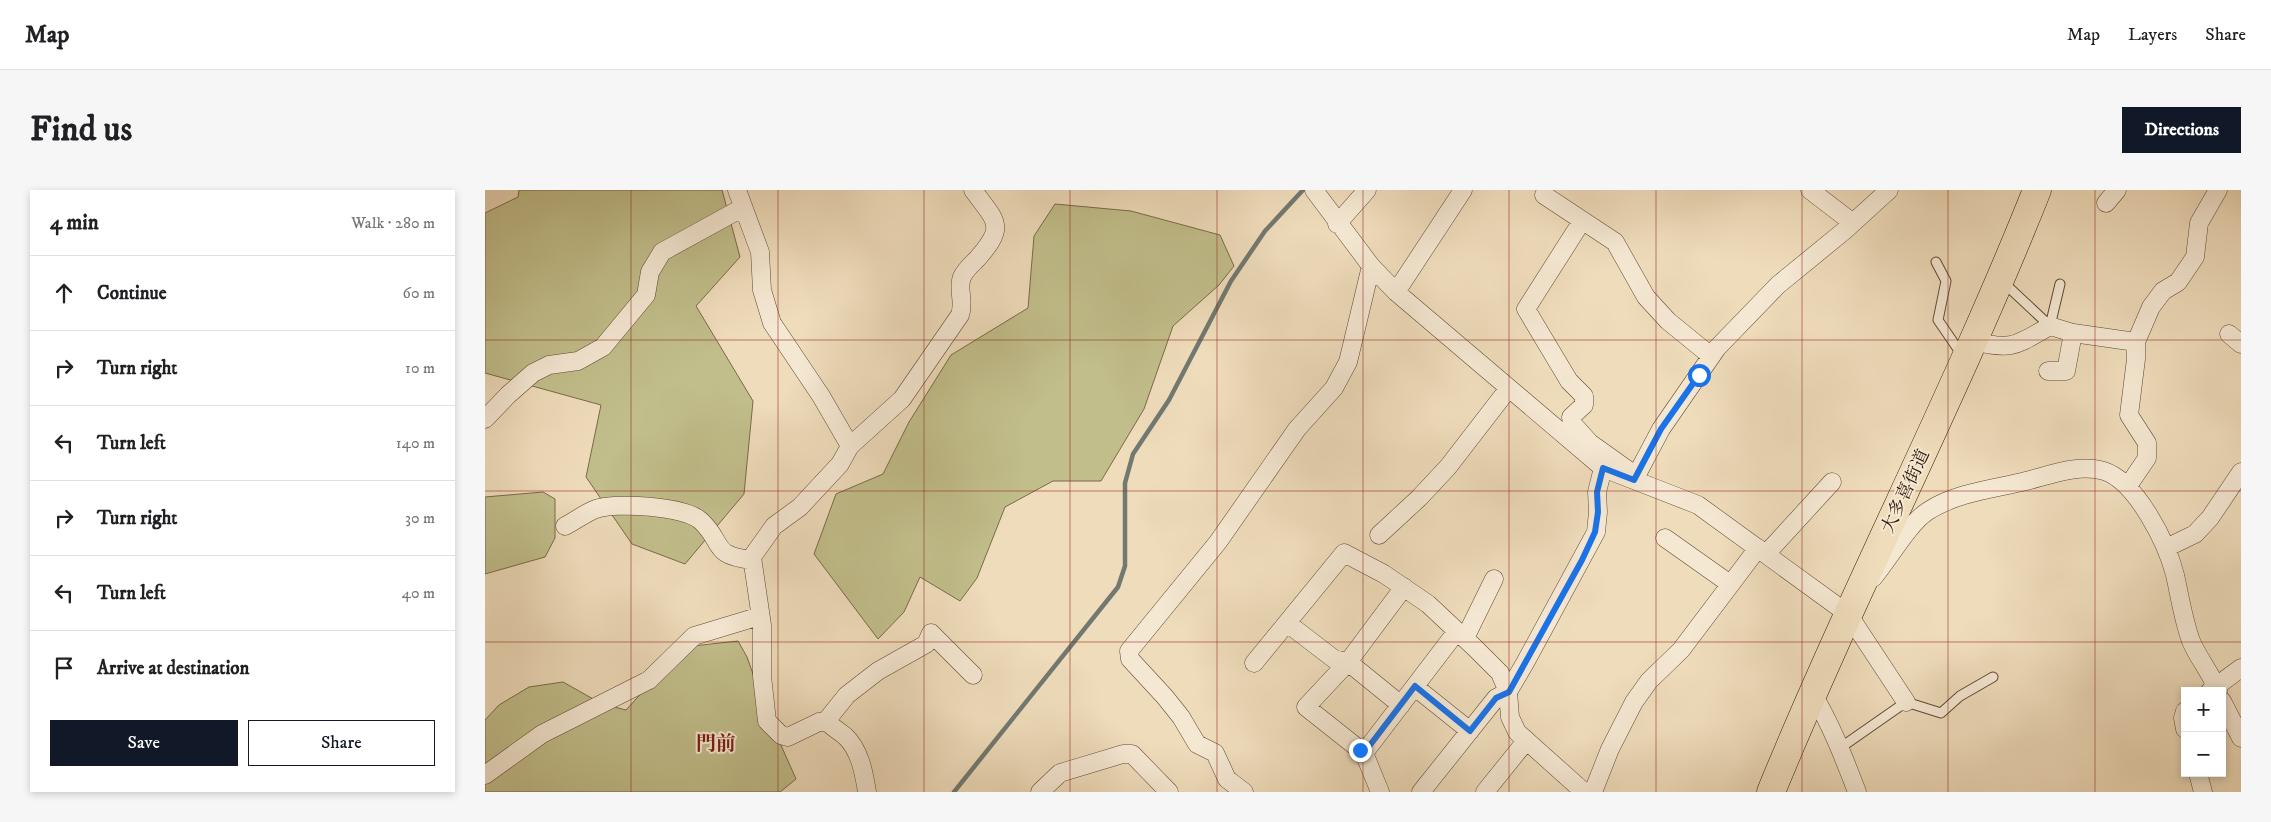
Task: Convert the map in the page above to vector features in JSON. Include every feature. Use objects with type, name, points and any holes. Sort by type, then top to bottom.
[{"type":"highway","name":"大多喜街道","points":[[1771,792],[1812,693],[1969,350],[2037,190]]},
{"type":"street","points":[[737,190],[742,208],[753,230],[760,252],[762,290],[772,323],[821,396],[850,446]]},
{"type":"street","points":[[973,190],[993,218],[997,227],[995,236],[963,275],[959,286],[964,305],[961,315],[902,400],[850,446],[840,464],[800,507],[774,526],[761,542],[752,560],[763,625],[762,676],[767,721],[781,735],[788,737],[819,722],[826,721],[847,695],[878,671],[926,644],[931,633],[973,675]]},
{"type":"street","points":[[1314,190],[1337,224],[1371,266],[1396,292],[1603,468],[1635,478],[1698,505],[1762,551],[1853,603],[1906,702]]},
{"type":"street","points":[[1337,224],[1367,190]]},
{"type":"street","points":[[1396,292],[1463,190]]},
{"type":"street","points":[[1810,190],[1853,222]]},
{"type":"street","points":[[1635,478],[1661,429],[1717,348],[1777,285],[1889,190]]},
{"type":"street","points":[[2128,486],[2147,458],[2147,443],[2129,415],[2136,360],[2136,342],[2151,307],[2163,291],[2178,282],[2195,257],[2199,223],[2218,190]]},
{"type":"street","points":[[1544,195],[1615,242],[1646,297],[1668,321],[1711,356]]},
{"type":"street","points":[[485,419],[533,373],[549,365],[578,361],[603,347],[646,295],[650,272],[662,252],[742,208]]},
{"type":"street","points":[[1583,221],[1526,309],[1569,381],[1584,396],[1584,405],[1571,416],[1572,423],[1590,443],[1635,478]]},
{"type":"street","points":[[1244,792],[1227,779],[1215,753],[1197,744],[1181,717],[1165,696],[1130,659],[1129,651],[1217,542],[1297,429],[1333,388],[1348,362],[1371,266]]},
{"type":"street","points":[[1969,350],[2015,345],[2050,326],[2073,333],[2136,342]]},
{"type":"street","points":[[2048,371],[2066,371],[2073,333]]},
{"type":"street","points":[[1379,535],[1419,498],[1448,467],[1509,388]]},
{"type":"street","points":[[1421,792],[1496,698],[1509,692],[1582,560],[1595,532],[1598,512],[1597,492],[1603,468]]},
{"type":"street","points":[[1853,603],[1889,559],[1915,523],[1928,511],[1960,496],[2081,468],[2103,471],[2113,475],[2128,486],[2149,517],[2166,548],[2175,574],[2180,607],[2192,643],[2214,687]]},
{"type":"street","points":[[2166,548],[2195,534],[2210,518],[2241,472]]},
{"type":"street","points":[[1593,792],[1610,749],[1634,702],[1649,681],[1681,650],[1731,584],[1832,482]]},
{"type":"street","points":[[565,526],[596,509],[618,505],[687,512],[700,520],[718,546],[731,558],[752,560]]},
{"type":"street","points":[[1665,538],[1731,584]]},
{"type":"street","points":[[1254,663],[1344,553],[1384,574],[1428,604],[1501,673],[1509,692],[1510,717],[1517,732],[1584,792]]},
{"type":"street","points":[[1364,753],[1415,686],[1461,635],[1494,579]]},
{"type":"street","points":[[1380,792],[1364,753],[1306,707],[1348,662],[1404,587]]},
{"type":"street","points":[[485,774],[542,734],[649,680],[694,636],[761,616]]},
{"type":"street","points":[[1287,623],[1334,659],[1348,662],[1401,705]]},
{"type":"street","points":[[2222,687],[2241,668]]},
{"type":"street","points":[[1415,686],[1470,731]]},
{"type":"street","points":[[1812,693],[1840,748],[1857,792]]},
{"type":"street","points":[[2226,709],[2241,738]]},
{"type":"street","points":[[826,721],[845,737],[856,750],[864,774],[867,792]]},
{"type":"street","points":[[1485,792],[1526,741]]},
{"type":"street","points":[[1040,792],[1060,773],[1123,754],[1132,754],[1169,792]]},
{"type":"street","points":[[2198,777],[2203,792]]},
{"type":"lane","points":[[1936,262],[1946,281],[1938,320],[1969,350]]},
{"type":"lane","points":[[1999,278],[2050,326],[2060,284]]},
{"type":"lane","points":[[1840,748],[1906,702],[1941,712],[1960,696],[1993,677]]},
{"type":"shaded area","points":[[519,190],[722,190],[740,257],[696,306],[753,401],[744,494],[685,564],[632,544],[586,477],[601,405],[485,373],[485,213],[518,197]]},
{"type":"shaded area","points":[[1055,204],[1131,211],[1220,235],[1234,266],[1219,285],[1173,326],[1144,409],[1101,481],[1053,481],[1005,507],[977,578],[960,601],[920,577],[904,612],[878,639],[814,554],[836,494],[883,474],[909,422],[951,355],[1028,308],[1034,236]]},
{"type":"shaded area","points":[[543,492],[555,499],[555,538],[545,557],[485,574],[485,497]]},
{"type":"shaded area","points":[[738,641],[747,657],[768,716],[796,779],[780,792],[485,792],[485,720],[499,705],[529,687],[563,682],[602,704],[626,710],[666,666],[693,646]]},
{"type":"waterway","points":[[954,792],[1118,587],[1125,566],[1125,483],[1133,454],[1169,400],[1231,281],[1265,231],[1303,190]]},
{"type":"district","name":"門前","points":[[716,743]]},
{"type":"route","points":[[1360,750],[1364,753],[1415,686],[1470,731],[1496,698],[1509,692],[1582,560],[1595,532],[1598,512],[1597,492],[1603,468],[1634,480],[1661,429],[1699,375]]}]
